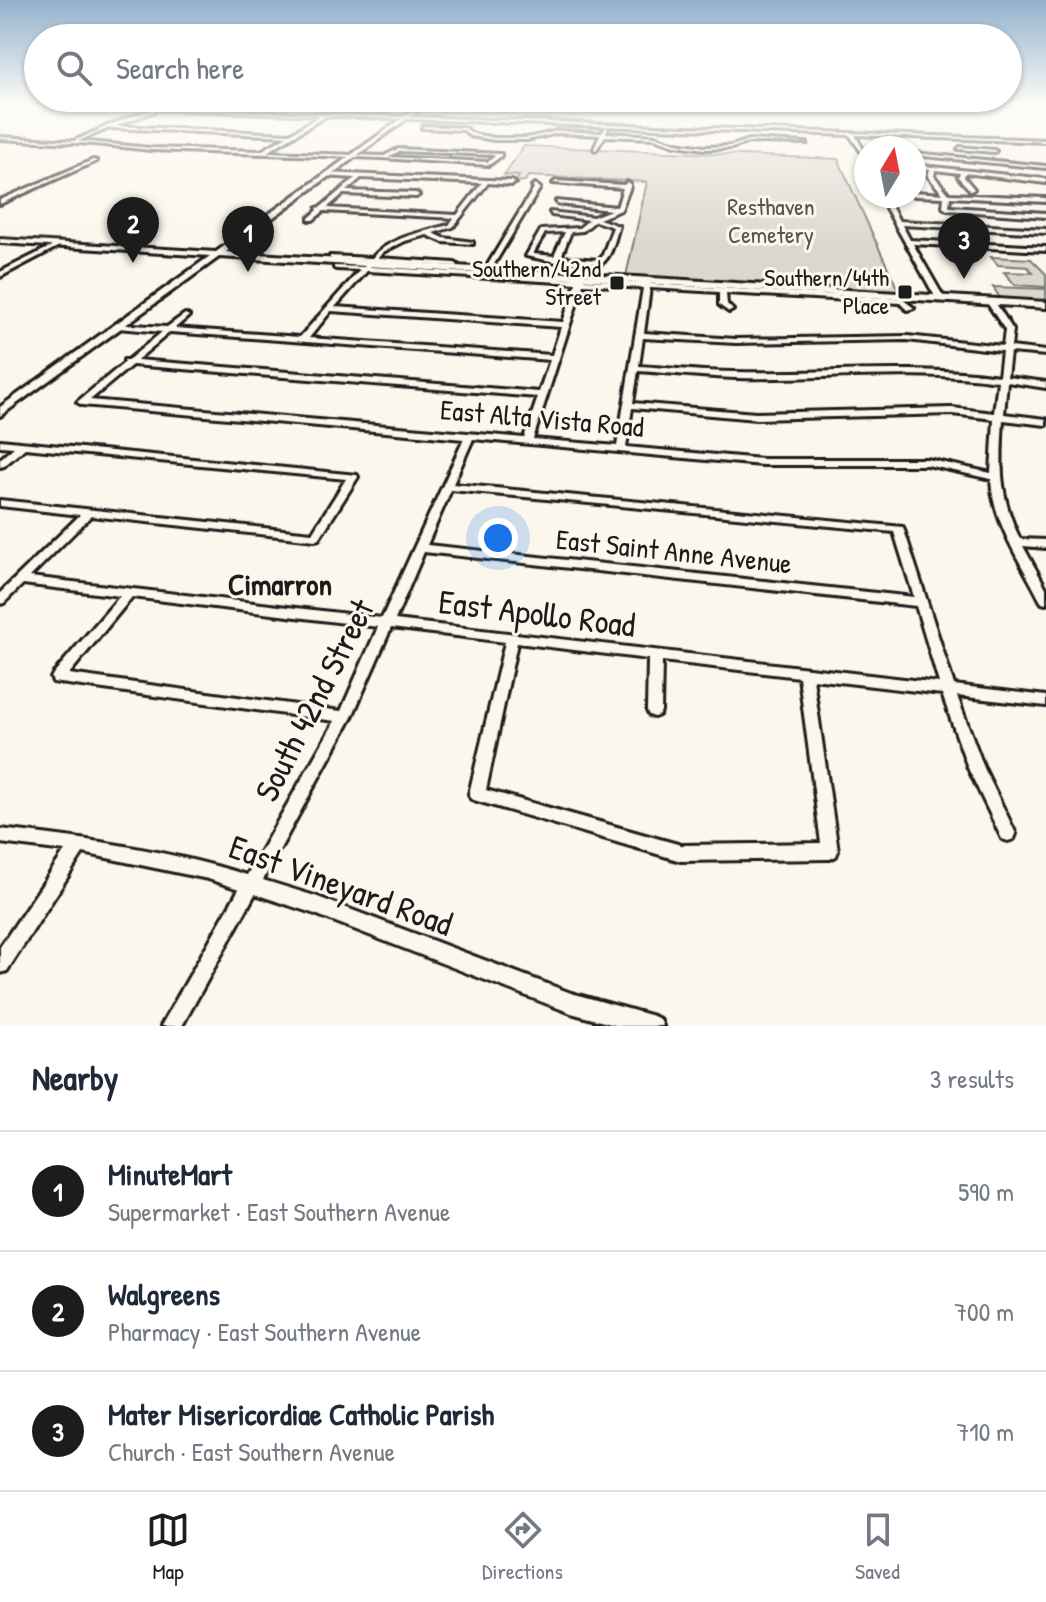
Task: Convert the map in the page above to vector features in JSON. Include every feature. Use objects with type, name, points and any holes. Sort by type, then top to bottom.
[{"type":"main road","points":[[0,412],[358,152]]},
{"type":"main road","points":[[0,241],[487,271],[585,270],[647,283],[1046,305]]},
{"type":"street","points":[[221,152],[489,164],[498,156],[443,152]]},
{"type":"street","points":[[384,158],[392,152]]},
{"type":"street","points":[[950,158],[956,152]]},
{"type":"street","points":[[926,155],[1046,167]]},
{"type":"street","points":[[0,202],[95,161]]},
{"type":"street","points":[[926,167],[993,178],[1046,181]]},
{"type":"street","points":[[933,168],[931,176],[947,195],[946,207],[949,209],[1046,215]]},
{"type":"street","points":[[963,172],[961,177],[971,189]]},
{"type":"street","points":[[326,175],[512,183]]},
{"type":"street","points":[[311,219],[360,176]]},
{"type":"street","points":[[303,339],[386,248],[449,227],[486,182]]},
{"type":"street","points":[[556,183],[627,186],[619,209],[594,219],[581,230],[542,231],[531,258],[556,260],[585,270]]},
{"type":"street","points":[[332,257],[434,272],[509,277],[585,270],[605,258],[616,226],[594,219],[552,214],[565,184]]},
{"type":"street","points":[[487,271],[537,188],[535,186]]},
{"type":"street","points":[[601,194],[604,186]]},
{"type":"street","points":[[340,192],[416,195]]},
{"type":"street","points":[[926,194],[1046,200]]},
{"type":"street","points":[[558,202],[596,203],[619,209]]},
{"type":"street","points":[[892,208],[940,298]]},
{"type":"street","points":[[319,209],[458,217]]},
{"type":"street","points":[[898,223],[1046,231]]},
{"type":"street","points":[[556,260],[569,230]]},
{"type":"street","points":[[427,233],[443,240],[471,243]]},
{"type":"street","points":[[390,235],[403,240]]},
{"type":"street","points":[[908,242],[1046,249]]},
{"type":"street","points":[[0,275],[58,245]]},
{"type":"street","points":[[336,267],[369,264],[455,265]]},
{"type":"street","points":[[528,440],[585,270]]},
{"type":"street","points":[[428,281],[434,272]]},
{"type":"street","points":[[503,290],[509,277]]},
{"type":"street","points":[[621,450],[647,283],[902,301],[910,308]]},
{"type":"street","points":[[722,290],[723,305],[729,310]]},
{"type":"street","points":[[815,293],[819,307]]},
{"type":"street","points":[[990,301],[1009,330],[1002,379],[997,477],[1000,504],[1046,600]]},
{"type":"street","points":[[329,309],[566,325]]},
{"type":"street","points":[[127,362],[185,316]]},
{"type":"street","points":[[118,326],[555,358]]},
{"type":"street","points":[[639,335],[736,341],[907,338],[1046,353]]},
{"type":"street","points":[[127,362],[542,395]]},
{"type":"street","name":"East Alta Vista Road","points":[[127,362],[82,402],[762,462],[927,462],[997,477]]},
{"type":"street","points":[[634,368],[736,375],[905,372],[1046,385]]},
{"type":"street","points":[[628,405],[756,416],[901,411],[1001,415],[1046,422]]},
{"type":"street","name":"South 42nd Street","points":[[171,1026],[345,717],[470,435]]},
{"type":"street","points":[[0,443],[353,477],[315,537],[0,503]]},
{"type":"street","points":[[0,464],[23,445]]},
{"type":"street","points":[[448,487],[899,529],[948,690],[976,768],[1008,834]]},
{"type":"street","points":[[0,600],[88,513]]},
{"type":"street","points":[[1017,542],[1046,544]]},
{"type":"street","name":"East Saint Anne Avenue","points":[[420,548],[922,602]]},
{"type":"street","name":"East Apollo Road","points":[[20,580],[1046,701]]},
{"type":"street","points":[[129,593],[58,678],[345,717]]},
{"type":"street","points":[[512,638],[477,794],[681,853],[830,851],[805,673]]},
{"type":"street","points":[[654,711],[655,656]]},
{"type":"street","name":"East Vineyard Road","points":[[0,836],[79,845],[159,859],[252,884],[571,1003],[653,1026]]},
{"type":"street","points":[[0,964],[79,845]]},
{"type":"green space","name":"Resthaven Cemetery","points":[[520,152],[666,152],[838,159],[854,194],[854,208],[860,208],[899,292],[626,276],[647,182],[528,176],[525,181],[515,182],[519,176],[504,175]]},
{"type":"green space","points":[[991,257],[1031,259],[1046,274],[1046,287],[1015,285],[1004,272],[1033,273],[1028,267],[998,265]]},
{"type":"green space","points":[[993,287],[1046,289],[1046,301],[1000,298]]},
{"type":"place","name":"Walgreens","points":[[133,263]]},
{"type":"place","name":"MinuteMart","points":[[248,272]]},
{"type":"place","name":"Mater Misericordiae Catholic Parish","points":[[964,279]]},
{"type":"place","name":"Southern/42nd Street","points":[[617,283]]},
{"type":"place","name":"Southern/44th Place","points":[[905,292]]},
{"type":"district","name":"Cimarron","points":[[280,585]]}]
